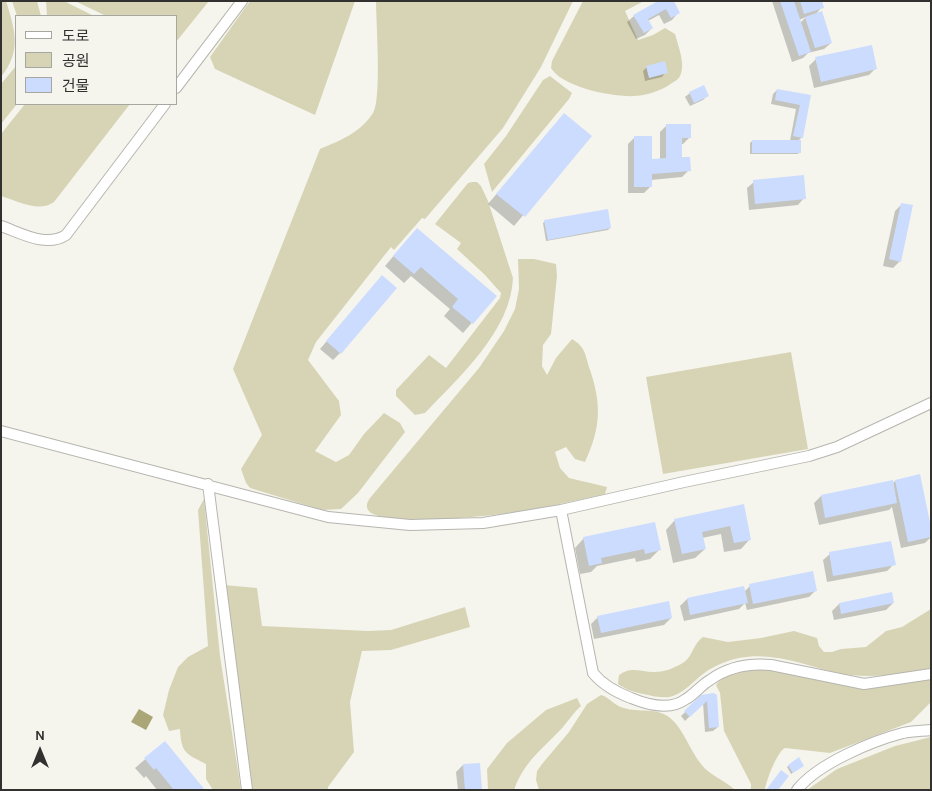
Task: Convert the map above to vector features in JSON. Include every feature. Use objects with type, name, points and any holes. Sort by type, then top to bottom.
[{"type":"street","points":[[178,85],[242,1]]},
{"type":"street","points":[[1,226],[52,241],[59,240],[66,235],[164,105]]},
{"type":"street","points":[[1,431],[328,517],[410,525],[484,523],[561,510],[808,456],[837,446],[931,403]]},
{"type":"street","points":[[208,484],[247,790]]},
{"type":"street","points":[[561,510],[593,673],[598,680],[625,696],[652,705],[676,704],[686,700],[708,681],[721,673],[741,666],[758,664],[864,684],[931,674]]},
{"type":"street","points":[[797,790],[824,765],[856,750],[904,732],[931,730]]},
{"type":"green space","points":[[1,1],[6,1],[15,40],[12,58],[1,77]]},
{"type":"green space","points":[[12,1],[37,1],[41,15],[17,15]]},
{"type":"green space","points":[[46,1],[64,1],[92,15],[47,15]]},
{"type":"green space","points":[[75,1],[209,1],[178,40],[178,15],[104,15]]},
{"type":"green space","points":[[250,1],[355,1],[315,115],[215,69],[210,57]]},
{"type":"green space","points":[[376,1],[573,1],[541,67],[503,128],[425,219],[422,218],[394,250],[391,247],[316,342],[308,360],[339,401],[341,415],[315,451],[336,462],[349,455],[364,434],[384,413],[400,423],[405,432],[358,493],[341,509],[322,510],[250,488],[246,483],[241,469],[262,435],[233,369],[320,149],[356,131],[373,113],[376,105],[378,77]]},
{"type":"green space","points":[[583,1],[644,1],[625,11],[638,40],[653,35],[665,28],[675,34],[682,61],[682,71],[679,78],[669,85],[647,94],[621,96],[579,87],[557,75],[551,68],[552,61]]},
{"type":"green space","points":[[15,67],[16,105],[1,124],[1,84]]},
{"type":"green space","points":[[550,76],[572,93],[569,99],[492,192],[484,164],[506,136],[543,80]]},
{"type":"green space","points":[[24,105],[129,105],[54,202],[48,205],[28,205],[1,196],[1,134]]},
{"type":"green space","points":[[477,182],[481,186],[488,201],[513,278],[510,298],[493,335],[481,352],[425,413],[415,415],[396,396],[396,390],[429,355],[446,368],[500,298],[501,293],[457,249],[461,243],[435,224],[468,183]]},
{"type":"green space","points":[[518,259],[534,259],[556,264],[557,276],[551,334],[543,345],[542,366],[547,375],[556,358],[572,339],[580,345],[585,354],[593,380],[598,404],[598,415],[594,438],[585,462],[575,459],[566,447],[555,452],[560,468],[569,478],[607,487],[605,494],[555,505],[481,516],[405,519],[378,516],[372,513],[368,510],[367,505],[370,498],[479,368],[504,331],[515,309],[519,289]]},
{"type":"green space","points":[[791,352],[808,449],[663,474],[646,377]]},
{"type":"green space","points":[[204,499],[220,656],[241,790],[213,790],[206,779],[206,764],[186,752],[183,748],[180,729],[169,731],[163,715],[169,690],[178,667],[188,657],[208,646],[198,510]]},
{"type":"green space","points":[[224,585],[257,588],[262,626],[368,631],[391,630],[465,607],[470,627],[391,650],[362,651],[350,702],[354,752],[328,787],[328,790],[251,790]]},
{"type":"green space","points":[[931,609],[931,668],[861,676],[837,673],[782,659],[753,656],[727,661],[707,671],[683,691],[670,697],[658,697],[636,692],[618,684],[619,675],[624,672],[636,670],[661,671],[681,664],[688,658],[699,640],[703,637],[728,642],[794,631],[817,638],[819,646],[824,652],[832,652],[841,649],[866,647],[886,631],[902,627]]},
{"type":"green space","points":[[759,668],[866,689],[931,679],[931,702],[911,722],[830,753],[785,748],[775,761],[765,790],[751,790],[751,784],[724,731],[720,693],[716,685],[730,674]]},
{"type":"green space","points":[[601,695],[621,707],[658,712],[669,717],[679,727],[705,768],[735,790],[539,790],[536,780],[537,771],[569,732],[587,704]]},
{"type":"green space","points":[[577,698],[581,706],[529,763],[514,790],[488,790],[487,769],[507,743],[546,710]]},
{"type":"green space","points":[[931,737],[931,790],[807,790],[837,769],[895,746]]},
{"type":"shaded area","points":[[139,709],[153,717],[146,730],[131,722]]},
{"type":"building","points":[[658,1],[674,1],[680,13],[671,18],[666,9],[648,19],[653,28],[644,33],[633,15]]},
{"type":"building","points":[[780,1],[794,1],[811,52],[799,56]]},
{"type":"building","points":[[800,1],[822,1],[824,8],[804,14]]},
{"type":"building","points":[[822,11],[832,43],[815,48],[805,17]]},
{"type":"building","points":[[872,45],[877,69],[821,82],[815,57]]},
{"type":"building","points":[[665,61],[668,73],[649,78],[646,66]]},
{"type":"building","points":[[704,85],[709,96],[694,103],[689,92]]},
{"type":"building","points":[[777,89],[811,95],[803,138],[793,136],[800,105],[775,100]]},
{"type":"building","points":[[564,113],[592,136],[525,217],[496,194]]},
{"type":"building","points":[[666,124],[691,124],[691,138],[682,138],[682,157],[690,157],[691,171],[652,174],[652,187],[634,187],[634,136],[652,136],[652,159],[666,158]]},
{"type":"building","points":[[752,140],[801,140],[801,153],[752,153]]},
{"type":"building","points":[[804,175],[806,199],[755,204],[753,180]]},
{"type":"building","points":[[901,203],[913,205],[901,262],[889,259]]},
{"type":"building","points":[[608,209],[611,228],[548,240],[544,220]]},
{"type":"building","points":[[417,228],[497,296],[473,324],[452,307],[458,299],[421,267],[414,274],[393,256]]},
{"type":"building","points":[[382,275],[397,288],[341,354],[326,341]]},
{"type":"building","points":[[920,474],[931,527],[931,537],[908,542],[895,480]]},
{"type":"building","points":[[893,480],[897,503],[825,518],[821,495]]},
{"type":"building","points":[[744,504],[751,540],[734,543],[730,526],[702,532],[706,549],[682,554],[674,519]]},
{"type":"building","points":[[655,522],[661,550],[645,554],[644,549],[601,558],[602,563],[589,566],[583,537]]},
{"type":"building","points":[[891,541],[896,565],[833,576],[829,552]]},
{"type":"building","points":[[813,571],[817,591],[753,604],[749,584]]},
{"type":"building","points":[[744,586],[748,603],[690,615],[687,598]]},
{"type":"building","points":[[892,592],[894,603],[841,614],[839,603]]},
{"type":"building","points":[[669,601],[672,618],[601,633],[597,616]]},
{"type":"building","points":[[714,693],[717,695],[719,727],[709,728],[707,701],[690,717],[684,711],[701,695]]},
{"type":"building","points":[[165,741],[205,790],[174,790],[156,768],[154,770],[144,758]]},
{"type":"building","points":[[799,757],[804,766],[793,773],[788,765]]},
{"type":"building","points":[[480,763],[482,790],[465,790],[463,764]]},
{"type":"building","points":[[781,770],[789,776],[778,790],[766,790]]}]
